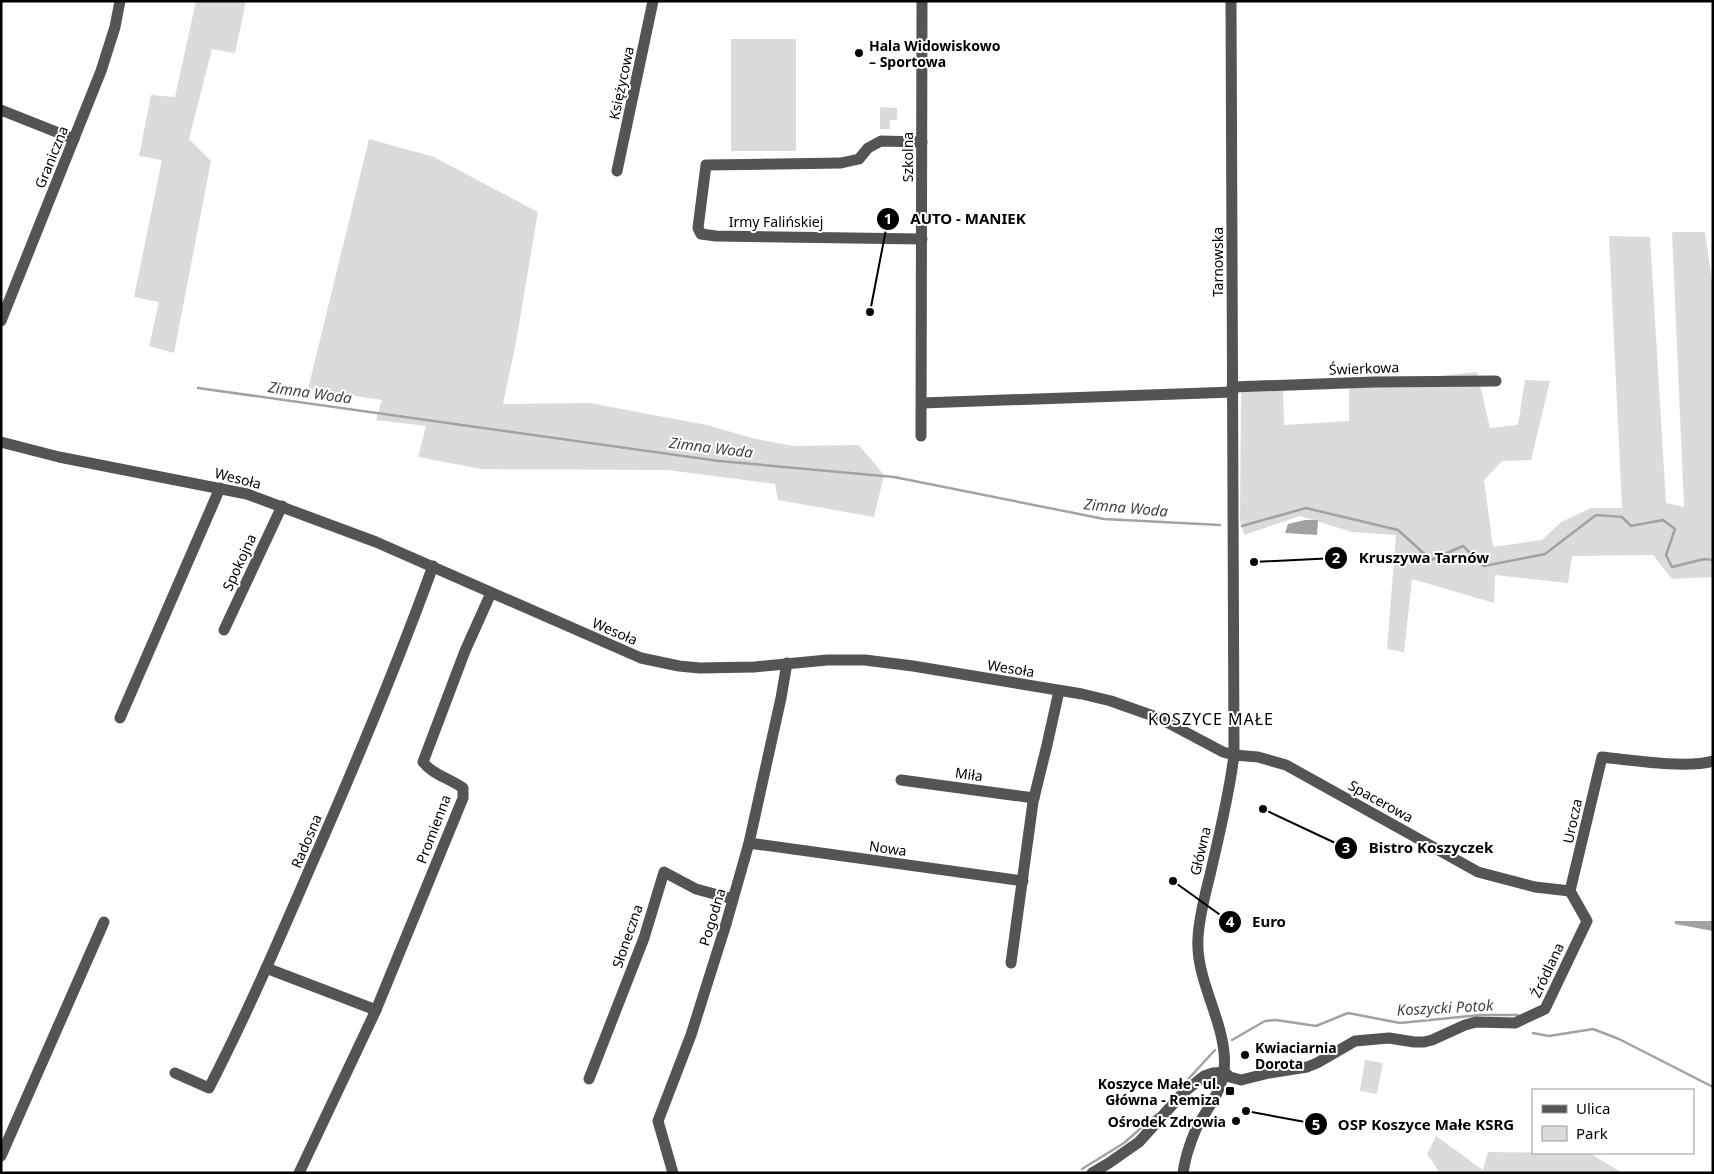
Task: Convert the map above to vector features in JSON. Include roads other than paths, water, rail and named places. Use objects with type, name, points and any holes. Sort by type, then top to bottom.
[{"type":"street","name":"Graniczna","points":[[1,321],[103,65],[115,27],[120,1]]},
{"type":"street","name":"Księżycowa","points":[[617,171],[653,1]]},
{"type":"street","name":"Szkolna","points":[[921,436],[922,1]]},
{"type":"street","name":"Tarnowska","points":[[1231,1],[1233,523]]},
{"type":"street","points":[[1,110],[74,139]]},
{"type":"street","name":"Irmy Falińskiej","points":[[922,142],[881,141],[868,148],[859,159],[841,163],[706,165],[698,228],[701,234],[716,236],[922,239]]},
{"type":"street","name":"Świerkowa","points":[[1232,390],[1374,382],[1496,381]]},
{"type":"street","points":[[922,402],[1232,390]]},
{"type":"street","name":"Wesoła","points":[[1,442],[59,456],[247,494],[376,542],[641,658],[679,666],[700,668],[754,667],[827,660],[865,660],[913,666],[1111,701],[1159,718],[1223,752],[1234,755]]},
{"type":"street","points":[[120,718],[220,488]]},
{"type":"street","name":"Spokojna","points":[[224,630],[282,506]]},
{"type":"street","name":"Główna","points":[[1183,1173],[1196,1129],[1217,1093],[1224,1072],[1222,1042],[1199,960],[1198,939],[1200,920],[1226,808],[1234,755],[1233,523]]},
{"type":"street","name":"Radosna","points":[[175,1073],[209,1088],[237,1034],[331,820],[412,625],[433,566]]},
{"type":"street","name":"Promienna","points":[[299,1173],[376,1010],[463,798],[463,788],[451,779],[430,771],[423,762],[465,651],[491,593]]},
{"type":"street","name":"Pogodna","points":[[672,1173],[658,1121],[691,1035],[749,843],[782,698],[787,663]]},
{"type":"street","points":[[1011,963],[1034,798],[1048,745],[1059,691]]},
{"type":"street","name":"Spacerowa","points":[[1234,755],[1258,757],[1286,765],[1478,872],[1535,887],[1570,891]]},
{"type":"street","name":"Urocza","points":[[1570,891],[1602,758],[1673,763],[1706,763],[1713,761]]},
{"type":"street","name":"Miła","points":[[901,780],[1034,798]]},
{"type":"street","name":"Nowa","points":[[749,843],[1023,881]]},
{"type":"street","name":"Słoneczna","points":[[589,1079],[644,938],[664,872],[696,889],[733,899]]},
{"type":"street","name":"Źródlana","points":[[1224,1072],[1230,1077],[1241,1080],[1269,1072],[1294,1069],[1317,1063],[1354,1041],[1389,1038],[1424,1042],[1476,1022],[1515,1023],[1545,1009],[1587,921],[1570,891]]},
{"type":"street","points":[[1,1156],[104,922]]},
{"type":"street","points":[[266,968],[376,1010]]},
{"type":"street","points":[[1092,1173],[1140,1142],[1183,1093],[1204,1076],[1224,1072]]},
{"type":"waterway","name":"Zimna Woda","points":[[198,388],[719,461],[894,477],[1104,519],[1220,525]]},
{"type":"waterway","name":"Zimna Woda","points":[[1242,526],[1306,508],[1398,530],[1431,560],[1463,546],[1484,566],[1545,554],[1596,515],[1622,517],[1631,526],[1663,520],[1675,529],[1666,555],[1672,567],[1704,559],[1713,560]]},
{"type":"waterway","name":"Koszycki Potok","points":[[1232,1040],[1265,1021],[1276,1020],[1316,1026],[1348,1013],[1400,1023],[1480,1015],[1518,1015]]},
{"type":"waterway","name":"Koszycki Potok","points":[[1533,1033],[1549,1036],[1593,1029],[1619,1039],[1713,1087]]},
{"type":"waterway","name":"Koszycki Potok","points":[[1179,1089],[1215,1050]]},
{"type":"waterway","name":"Koszycki Potok","points":[[1082,1169],[1124,1143],[1157,1114]]},
{"type":"place","name":"Hala Widowiskowo – Sportowa","points":[[859,53]]},
{"type":"place","name":"AUTO - MANIEK","points":[[870,312]]},
{"type":"place","name":"Kruszywa Tarnów","points":[[1254,562]]},
{"type":"place","name":"Bistro Koszyczek","points":[[1263,809]]},
{"type":"place","name":"Euro","points":[[1173,881]]},
{"type":"place","name":"Kwiaciarnia Dorota","points":[[1245,1055]]},
{"type":"place","name":"Koszyce Małe - ul. Główna - Remiza","points":[[1230,1091]]},
{"type":"place","name":"OSP Koszyce Małe KSRG","points":[[1246,1111]]},
{"type":"place","name":"Ośrodek Zdrowia","points":[[1236,1121]]},
{"type":"district","name":"KOSZYCE MAŁE","points":[[1211,719]]}]
